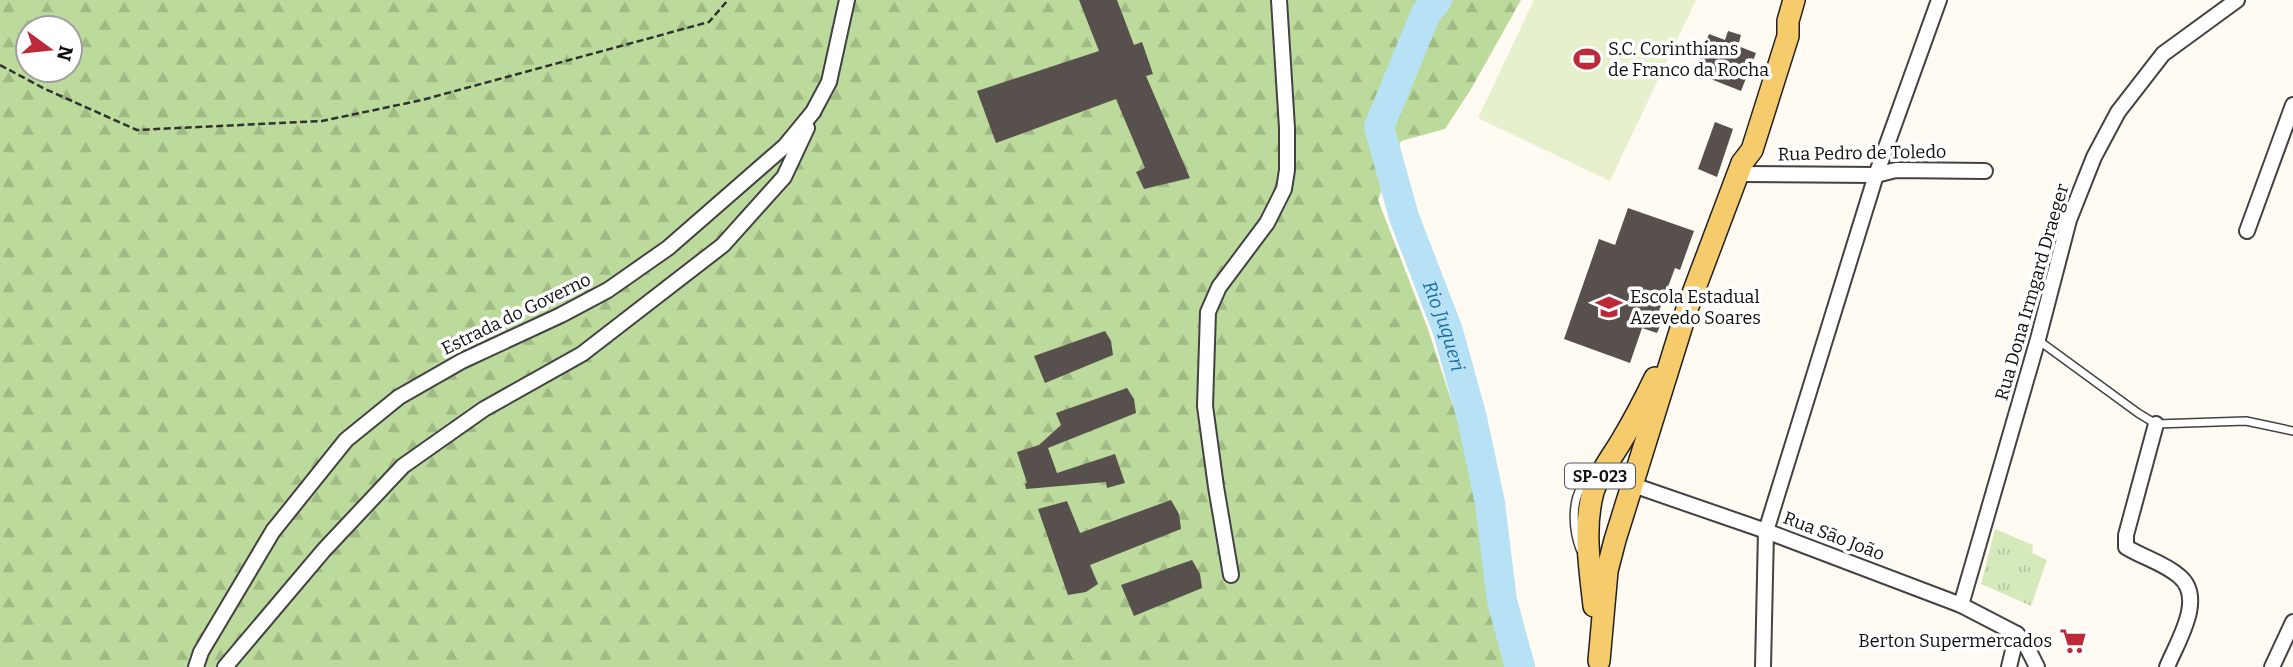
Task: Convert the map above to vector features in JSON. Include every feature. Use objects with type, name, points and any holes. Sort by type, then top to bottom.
[{"type":"main road","points":[[1741,169],[1741,147],[1779,31],[1788,21],[1794,0]]},
{"type":"main road","name":"SP-023","points":[[1600,664],[1588,547],[1589,513],[1594,491],[1601,472],[1643,403],[1687,309],[1741,169]]},
{"type":"main road","name":"SP-023","points":[[1600,664],[1607,571],[1687,309]]},
{"type":"main road","points":[[1633,485],[1630,463],[1643,403]]},
{"type":"street","name":"Estrada do Governo","points":[[196,667],[201,652],[273,531],[346,440],[399,397],[462,361],[608,290],[668,248],[785,146],[813,112],[829,82],[847,0]]},
{"type":"street","points":[[1231,575],[1205,406],[1208,312],[1219,287],[1267,223],[1284,189],[1287,128],[1279,0]]},
{"type":"street","points":[[1763,667],[1766,530],[1876,175],[1939,0]]},
{"type":"street","name":"Rua Dona Irmgard Draeger","points":[[1961,605],[2038,339],[2069,220],[2094,157],[2118,112],[2163,54],[2237,0]]},
{"type":"street","points":[[2247,231],[2293,106]]},
{"type":"street","points":[[225,667],[324,550],[403,466],[484,410],[582,354],[723,245],[784,177],[813,112]]},
{"type":"street","name":"Rua Pedro de Toledo","points":[[1741,169],[1876,175],[1896,170],[1985,171]]},
{"type":"street","points":[[2156,424],[2126,535],[2126,547],[2178,575],[2186,584],[2191,603],[2167,667]]},
{"type":"street","name":"Rua São João","points":[[1633,485],[1766,530],[1961,605],[2017,634]]},
{"type":"street","points":[[2272,667],[2293,622]]},
{"type":"street","points":[[2010,667],[2017,634]]},
{"type":"street","points":[[2017,634],[2037,667]]},
{"type":"lane","points":[[2038,339],[2156,424],[2246,421],[2293,431]]},
{"type":"path","points":[[0,65],[45,89],[137,130],[322,121],[422,100],[709,22],[728,0]]},
{"type":"green space","points":[[0,0],[1521,0],[1445,129],[1401,141],[1378,200],[1428,329],[1468,452],[1489,601],[1507,667],[0,667]]},
{"type":"green space","name":"S.C. Corinthians de Franco da Rocha","points":[[1534,0],[1696,0],[1610,181],[1478,118]]},
{"type":"green space","points":[[1995,529],[2033,545],[2032,553],[2047,560],[2031,606],[1981,584]]},
{"type":"building","points":[[1079,0],[1117,0],[1134,45],[1142,42],[1153,74],[1146,76],[1190,178],[1144,189],[1136,172],[1145,168],[1116,99],[996,143],[977,91],[1099,51]]},
{"type":"building","points":[[1728,31],[1741,35],[1738,46],[1756,53],[1741,91],[1693,72],[1709,34],[1725,40]]},
{"type":"building","points":[[1715,122],[1733,129],[1717,177],[1698,169]]},
{"type":"building","name":"Escola Estadual Azevedo Soares","points":[[1628,208],[1694,231],[1680,270],[1675,268],[1656,319],[1662,321],[1657,333],[1642,328],[1630,363],[1564,339],[1599,239],[1615,245]]},
{"type":"building","points":[[1105,331],[1111,341],[1113,355],[1045,383],[1034,356]]},
{"type":"building","points":[[1127,388],[1134,399],[1136,413],[1048,448],[1057,473],[1115,454],[1125,483],[1107,488],[1106,482],[1026,489],[1027,483],[1017,452],[1039,445],[1061,425],[1056,413]]},
{"type":"building","points":[[1171,500],[1179,514],[1181,529],[1090,565],[1098,584],[1086,592],[1068,595],[1038,509],[1067,501],[1080,533]]},
{"type":"building","points":[[1192,560],[1200,574],[1202,588],[1134,616],[1121,585]]},
{"type":"waterway","name":"Rio Juqueri","points":[[1437,0],[1426,13],[1379,127],[1404,217],[1448,331],[1472,418],[1490,503],[1502,601],[1520,667]]},
{"type":"place","name":"S.C. Corinthians de Franco da Rocha","points":[[1587,59]]},
{"type":"place","name":"Escola Estadual Azevedo Soares","points":[[1609,307]]},
{"type":"place","name":"Berton Supermercados","points":[[2073,641]]}]
